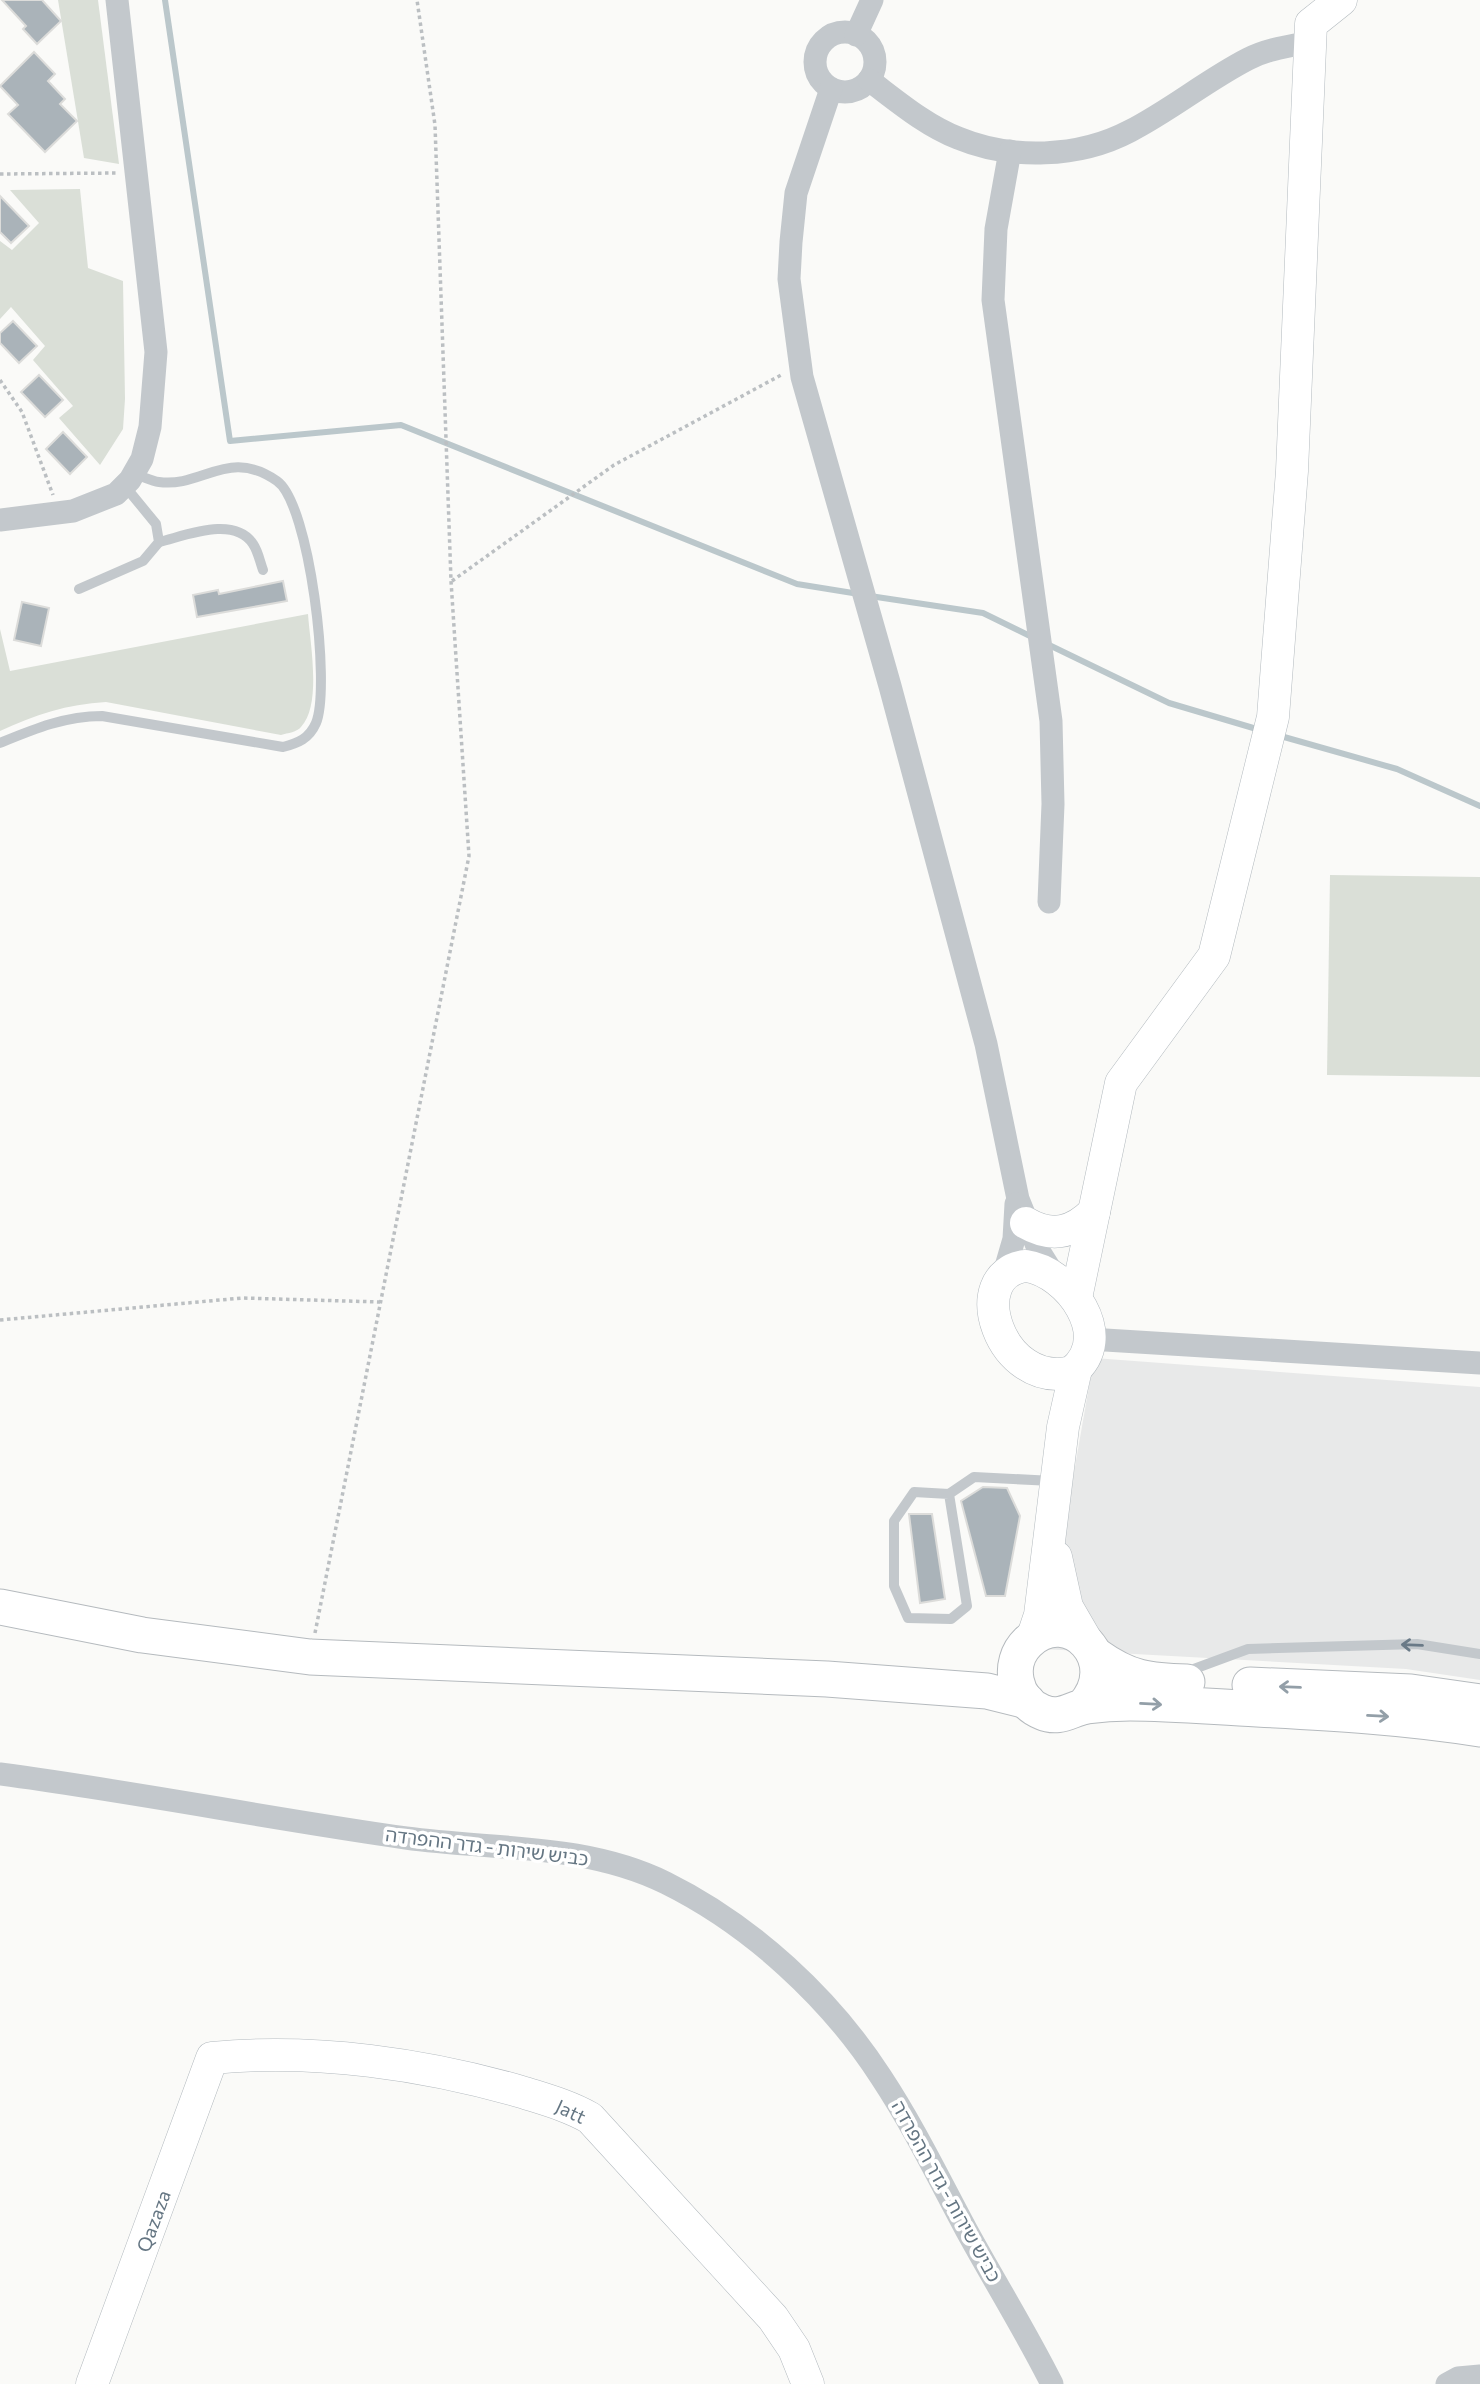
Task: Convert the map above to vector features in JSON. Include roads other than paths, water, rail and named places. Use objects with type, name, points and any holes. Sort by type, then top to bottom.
[{"type":"main road","points":[[0,1607],[142,1635],[310,1657],[827,1679],[987,1691],[1027,1701]]},
{"type":"main road","points":[[827,1679],[969,1672],[989,1667],[1051,1630],[1066,1630],[1118,1671],[1137,1678],[1411,1692],[1480,1702]]},
{"type":"main road","points":[[1026,1645],[1015,1668],[1016,1683],[1027,1701],[1043,1713],[1057,1715],[1083,1707],[1136,1703],[1406,1717],[1480,1729]]},
{"type":"main road","points":[[1083,1707],[1098,1684],[1100,1670],[1093,1650]]},
{"type":"street","points":[[0,520],[59,513],[97,502],[129,480],[142,459],[150,428],[156,352],[117,0]]},
{"type":"street","points":[[856,34],[872,0]]},
{"type":"street","points":[[869,79],[916,115],[958,138],[1038,155],[1081,147],[1127,133],[1341,0]]},
{"type":"street","points":[[1076,1298],[1121,1083],[1213,956],[1273,717],[1292,471],[1309,22]]},
{"type":"street","points":[[856,34],[873,51],[875,61],[869,79],[852,92],[831,89],[818,76],[815,66],[818,48],[832,35],[856,34]]},
{"type":"street","points":[[831,89],[796,193],[789,279],[800,365],[982,1031],[1026,1223],[1054,1275],[1076,1298],[1088,1322],[1087,1354],[1076,1369],[1063,1427],[1040,1615],[1026,1645]]},
{"type":"street","points":[[1010,151],[996,229],[993,300],[1051,721],[1053,804],[1049,902]]},
{"type":"street","points":[[1017,1191],[1014,1239],[994,1298],[996,1325],[1012,1352],[1035,1371],[1056,1403],[1063,1427]]},
{"type":"street","points":[[1026,1223],[1039,1230],[1056,1233],[1072,1230],[1094,1212]]},
{"type":"street","points":[[1003,1277],[1009,1270],[1026,1266],[1054,1275]]},
{"type":"street","points":[[1089,1339],[1480,1363]]},
{"type":"street","points":[[1035,1371],[1061,1375],[1076,1369]]},
{"type":"street","points":[[1051,1531],[1067,1607],[1093,1650]]},
{"type":"street","name":"כביש שירות - גדר ההפרדה","points":[[0,1774],[401,1837],[574,1854],[624,1866],[685,1893],[738,1928],[785,1966],[835,2017],[865,2054],[918,2139],[971,2239],[1025,2329],[1052,2384]]},
{"type":"street","name":"Jatt","points":[[212,2058],[264,2053],[398,2064],[490,2083],[578,2111],[590,2118],[654,2186],[686,2226],[736,2274],[773,2318],[794,2349],[808,2384]]},
{"type":"street","name":"Qazaza","points":[[92,2384],[212,2058]]},
{"type":"street","points":[[1447,2384],[1458,2378],[1480,2376]]},
{"type":"lane","points":[[0,743],[38,728],[84,716],[102,716],[283,747],[301,742],[315,725],[322,685],[317,612],[298,515],[281,483],[264,472],[243,466],[160,482],[129,480]]},
{"type":"lane","points":[[129,480],[156,524],[159,542]]},
{"type":"lane","points":[[79,589],[143,561],[159,542],[217,529],[234,531],[252,542],[264,570]]},
{"type":"lane","points":[[949,1494],[967,1606],[951,1619],[908,1618],[894,1586],[894,1521],[914,1492],[949,1494],[974,1477],[1056,1481]]},
{"type":"lane","points":[[1160,1681],[1248,1649],[1416,1644],[1480,1654]]},
{"type":"waterway","points":[[165,0],[230,441],[401,425],[797,584],[859,594]]},
{"type":"waterway","points":[[870,596],[983,613],[1034,638]]},
{"type":"waterway","points":[[1047,644],[1169,703],[1260,730]]},
{"type":"waterway","points":[[1277,735],[1397,769],[1480,806]]}]
